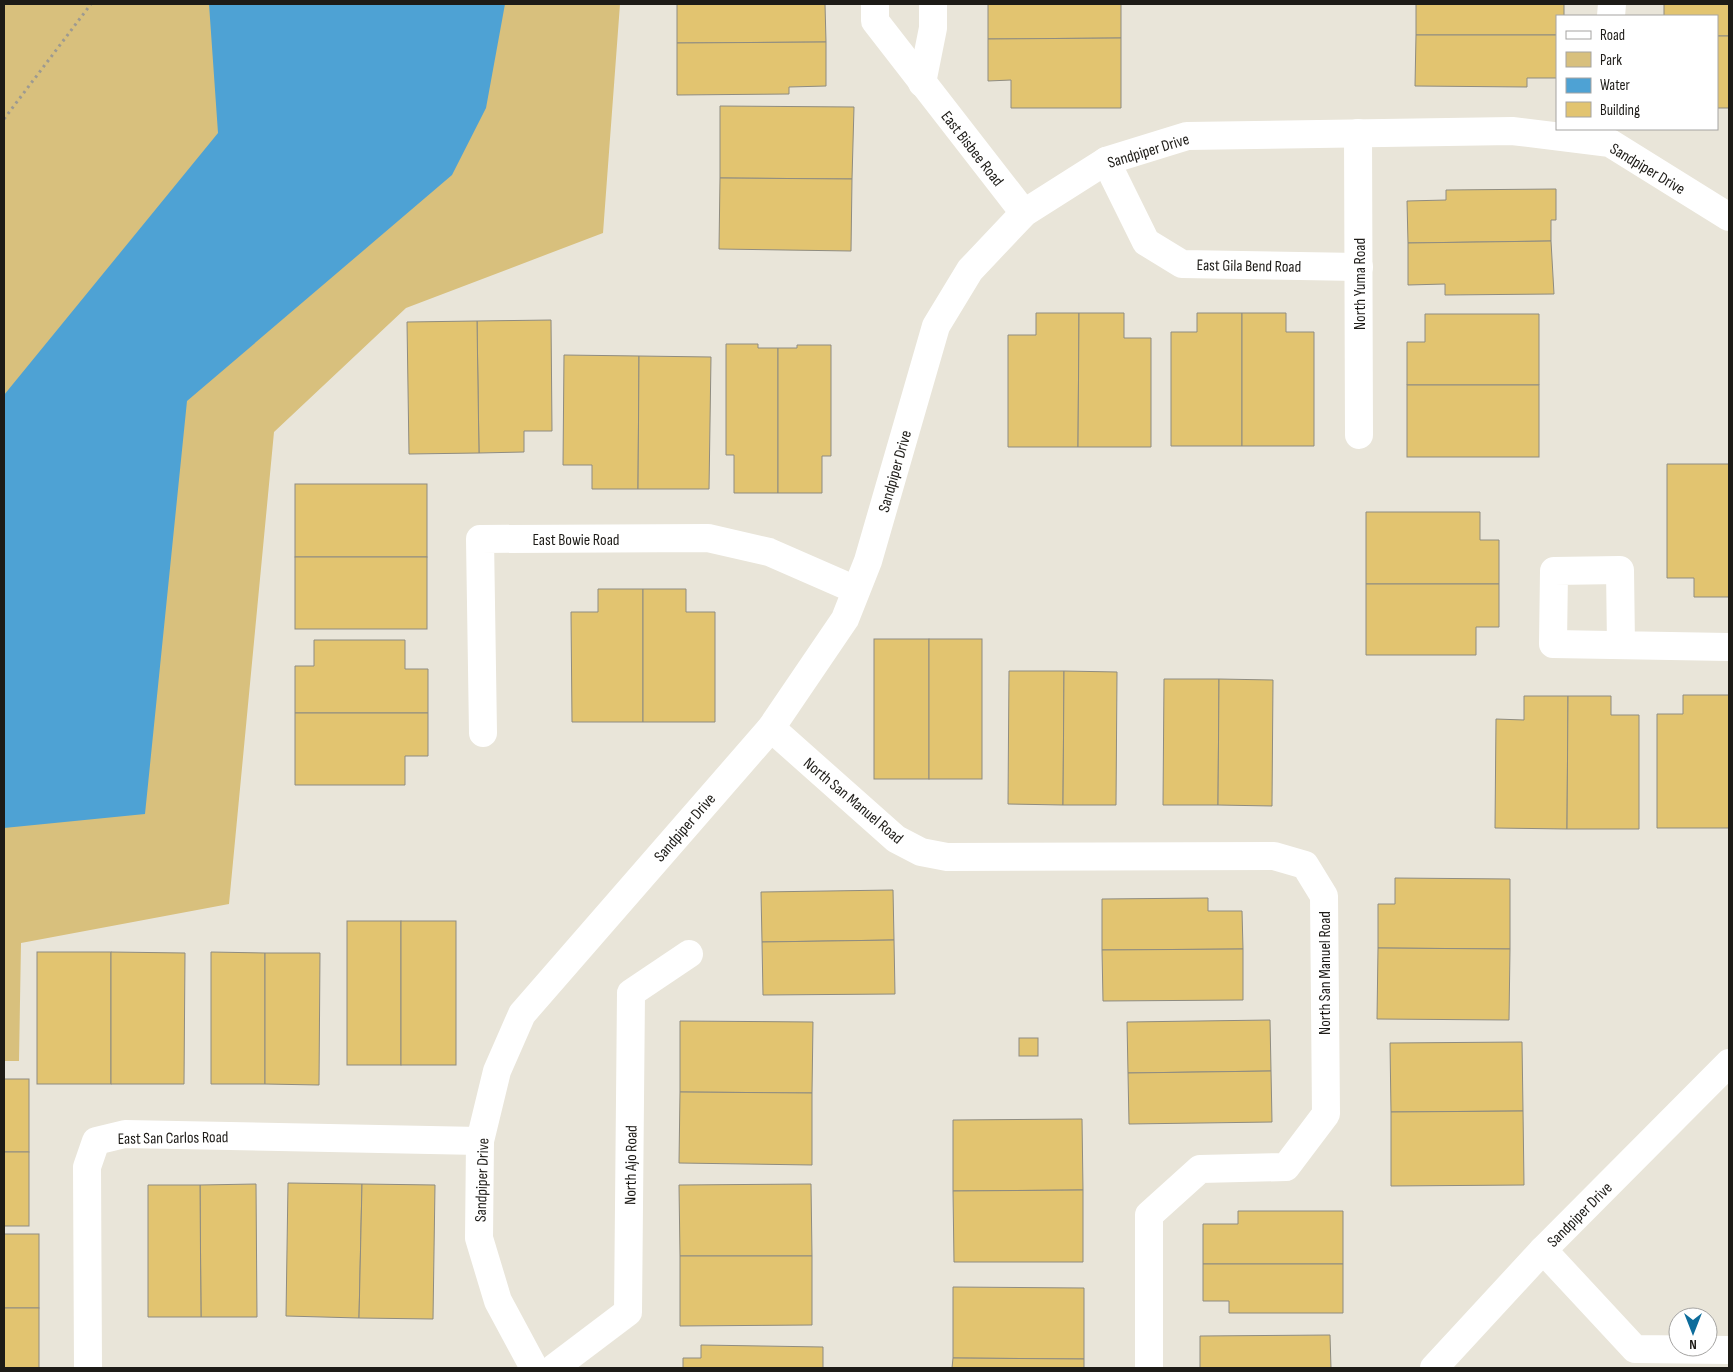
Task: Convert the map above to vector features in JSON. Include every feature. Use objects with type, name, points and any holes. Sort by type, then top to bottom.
[{"type":"street","name":"East Bisbee Road","points":[[875,4],[875,21],[1024,213]]},
{"type":"street","points":[[922,83],[933,28],[933,4]]},
{"type":"street","name":"Sandpiper Drive","points":[[534,1368],[498,1301],[479,1238],[480,1141],[497,1071],[522,1014],[771,728],[845,619],[868,561],[936,326],[970,270],[1024,213],[1106,161],[1187,136],[1512,130],[1610,136],[1729,217]]},
{"type":"street","name":"North Yuma Road","points":[[1358,133],[1359,435]]},
{"type":"street","name":"East Gila Bend Road","points":[[1106,161],[1146,242],[1182,264],[1359,267]]},
{"type":"street","name":"East Bowie Road","points":[[483,733],[480,539],[708,538],[769,552],[856,590]]},
{"type":"street","points":[[1621,645],[1729,647]]},
{"type":"street","name":"North San Manuel Road","points":[[771,728],[896,840],[921,852],[947,857],[1274,856],[1305,865],[1324,896],[1326,1114],[1286,1166],[1200,1168],[1149,1215],[1149,1368]]},
{"type":"street","name":"North Ajo Road","points":[[554,1368],[628,1312],[631,993],[688,954]]},
{"type":"street","name":"Sandpiper Drive","points":[[1434,1368],[1543,1250],[1729,1064]]},
{"type":"street","name":"East San Carlos Road","points":[[88,1368],[87,1167],[96,1141],[125,1134],[480,1141]]},
{"type":"street","points":[[1543,1250],[1635,1349],[1729,1350]]},
{"type":"path","points":[[4,119],[91,4]]},
{"type":"green space","points":[[4,4],[620,4],[603,233],[406,308],[274,432],[229,904],[21,943],[19,1061],[4,1061]]},
{"type":"water","points":[[209,4],[505,4],[486,108],[452,175],[187,401],[145,814],[4,828],[4,395],[218,133]]},
{"type":"building","points":[[677,4],[825,4],[826,42],[677,43]]},
{"type":"building","points":[[988,4],[1121,4],[1121,38],[988,39]]},
{"type":"building","points":[[1416,4],[1564,4],[1564,15],[1556,15],[1556,35],[1416,35]]},
{"type":"building","points":[[1664,4],[1729,4],[1729,36],[1718,36],[1718,15],[1664,15]]},
{"type":"building","points":[[1416,35],[1556,35],[1556,78],[1527,78],[1527,87],[1415,86]]},
{"type":"building","points":[[1718,36],[1729,36],[1729,108],[1718,108]]},
{"type":"building","points":[[1121,38],[1121,108],[1011,108],[1011,80],[988,81],[988,39]]},
{"type":"building","points":[[826,42],[826,86],[789,87],[789,94],[677,95],[677,43]]},
{"type":"building","points":[[720,106],[854,107],[852,179],[720,178]]},
{"type":"building","points":[[720,178],[852,179],[851,251],[719,249]]},
{"type":"building","points":[[1556,189],[1556,220],[1551,220],[1551,241],[1408,243],[1407,201],[1446,200],[1446,190]]},
{"type":"building","points":[[1551,241],[1554,294],[1445,295],[1445,284],[1408,285],[1408,243]]},
{"type":"building","points":[[1036,313],[1079,313],[1078,447],[1008,447],[1008,335],[1036,335]]},
{"type":"building","points":[[1079,313],[1124,313],[1124,338],[1151,338],[1151,447],[1078,447]]},
{"type":"building","points":[[1197,313],[1242,313],[1242,446],[1171,446],[1171,332],[1197,332]]},
{"type":"building","points":[[1242,313],[1286,313],[1286,332],[1314,332],[1314,446],[1242,446]]},
{"type":"building","points":[[1425,314],[1539,314],[1539,385],[1407,385],[1407,342],[1425,342]]},
{"type":"building","points":[[551,320],[552,431],[524,431],[524,452],[479,453],[477,321]]},
{"type":"building","points":[[477,321],[479,453],[409,454],[407,322]]},
{"type":"building","points":[[726,344],[758,344],[758,348],[778,348],[778,493],[734,493],[734,455],[726,455]]},
{"type":"building","points":[[797,345],[831,345],[831,456],[822,456],[822,493],[778,493],[778,348],[797,348]]},
{"type":"building","points":[[564,355],[639,356],[638,489],[592,489],[592,465],[563,465]]},
{"type":"building","points":[[639,356],[711,357],[709,489],[638,489]]},
{"type":"building","points":[[1407,385],[1539,385],[1539,457],[1407,457]]},
{"type":"building","points":[[1667,464],[1729,464],[1729,597],[1694,597],[1694,578],[1667,578]]},
{"type":"building","points":[[295,484],[427,484],[427,557],[295,557]]},
{"type":"building","points":[[1366,512],[1480,512],[1480,540],[1499,540],[1499,584],[1366,584]]},
{"type":"building","points":[[295,557],[427,557],[427,629],[295,629]]},
{"type":"building","points":[[1366,584],[1499,584],[1499,627],[1476,627],[1476,655],[1366,655]]},
{"type":"building","points":[[598,589],[643,589],[643,722],[572,722],[571,612],[598,612]]},
{"type":"building","points":[[643,589],[686,589],[686,612],[715,612],[715,722],[643,722]]},
{"type":"building","points":[[874,639],[929,639],[929,779],[874,779]]},
{"type":"building","points":[[929,639],[982,639],[982,779],[929,779]]},
{"type":"building","points":[[314,640],[405,640],[405,669],[428,669],[428,713],[295,713],[295,666],[314,666]]},
{"type":"building","points":[[1009,671],[1064,671],[1063,805],[1008,804]]},
{"type":"building","points":[[1064,671],[1117,672],[1116,805],[1063,805]]},
{"type":"building","points":[[1164,679],[1219,679],[1218,805],[1163,805]]},
{"type":"building","points":[[1219,679],[1273,680],[1272,806],[1218,805]]},
{"type":"building","points":[[1683,695],[1729,695],[1729,828],[1657,828],[1657,714],[1683,714]]},
{"type":"building","points":[[1524,696],[1568,696],[1567,829],[1495,828],[1496,719],[1524,720]]},
{"type":"building","points":[[1568,696],[1611,696],[1611,715],[1639,715],[1639,829],[1567,829]]},
{"type":"building","points":[[295,713],[428,713],[428,756],[405,756],[405,785],[295,785]]},
{"type":"building","points":[[1395,878],[1510,879],[1510,949],[1378,948],[1378,904],[1395,904]]},
{"type":"building","points":[[893,890],[894,940],[762,942],[761,892]]},
{"type":"building","points":[[1208,898],[1208,911],[1242,911],[1243,949],[1102,950],[1102,899]]},
{"type":"building","points":[[347,921],[401,921],[401,1065],[347,1065]]},
{"type":"building","points":[[401,921],[456,921],[456,1065],[401,1065]]},
{"type":"building","points":[[894,940],[895,994],[763,995],[762,942]]},
{"type":"building","points":[[1378,948],[1510,949],[1509,1020],[1377,1019]]},
{"type":"building","points":[[1243,949],[1243,1000],[1103,1001],[1102,950]]},
{"type":"building","points":[[37,952],[111,952],[111,1084],[37,1084]]},
{"type":"building","points":[[111,952],[185,953],[184,1084],[111,1084]]},
{"type":"building","points":[[211,952],[265,953],[265,1084],[211,1084]]},
{"type":"building","points":[[265,953],[320,953],[319,1085],[265,1084]]},
{"type":"building","points":[[1270,1020],[1271,1071],[1128,1073],[1127,1022]]},
{"type":"building","points":[[680,1021],[813,1022],[812,1093],[680,1092]]},
{"type":"building","points":[[1019,1038],[1038,1038],[1038,1056],[1019,1056]]},
{"type":"building","points":[[1522,1042],[1523,1111],[1391,1112],[1390,1043]]},
{"type":"building","points":[[1271,1071],[1272,1122],[1129,1124],[1128,1073]]},
{"type":"building","points":[[4,1079],[29,1079],[29,1152],[4,1152]]},
{"type":"building","points":[[680,1092],[812,1093],[812,1165],[679,1163]]},
{"type":"building","points":[[1523,1111],[1524,1185],[1391,1186],[1391,1112]]},
{"type":"building","points":[[1082,1119],[1083,1190],[953,1191],[953,1120]]},
{"type":"building","points":[[4,1152],[29,1152],[29,1226],[4,1226]]},
{"type":"building","points":[[288,1183],[362,1184],[359,1318],[286,1316]]},
{"type":"building","points":[[256,1184],[257,1317],[201,1317],[200,1185]]},
{"type":"building","points":[[362,1184],[435,1185],[433,1319],[359,1318]]},
{"type":"building","points":[[811,1184],[812,1256],[680,1256],[679,1185]]},
{"type":"building","points":[[148,1185],[200,1185],[201,1317],[148,1317]]},
{"type":"building","points":[[1083,1190],[1083,1262],[954,1262],[953,1191]]},
{"type":"building","points":[[1238,1211],[1343,1211],[1343,1264],[1203,1264],[1203,1224],[1238,1224]]},
{"type":"building","points":[[4,1234],[39,1234],[39,1308],[4,1308]]},
{"type":"building","points":[[680,1256],[812,1256],[812,1325],[680,1326]]},
{"type":"building","points":[[1203,1264],[1343,1264],[1343,1313],[1229,1313],[1229,1301],[1203,1301]]},
{"type":"building","points":[[953,1287],[1084,1288],[1084,1359],[953,1358]]},
{"type":"building","points":[[4,1308],[39,1308],[39,1368],[4,1368]]},
{"type":"building","points":[[1330,1335],[1331,1368],[1200,1368],[1200,1336]]},
{"type":"building","points":[[701,1345],[823,1347],[823,1368],[683,1368],[683,1358],[701,1358]]},
{"type":"building","points":[[953,1358],[1084,1359],[1084,1368],[952,1368]]}]
